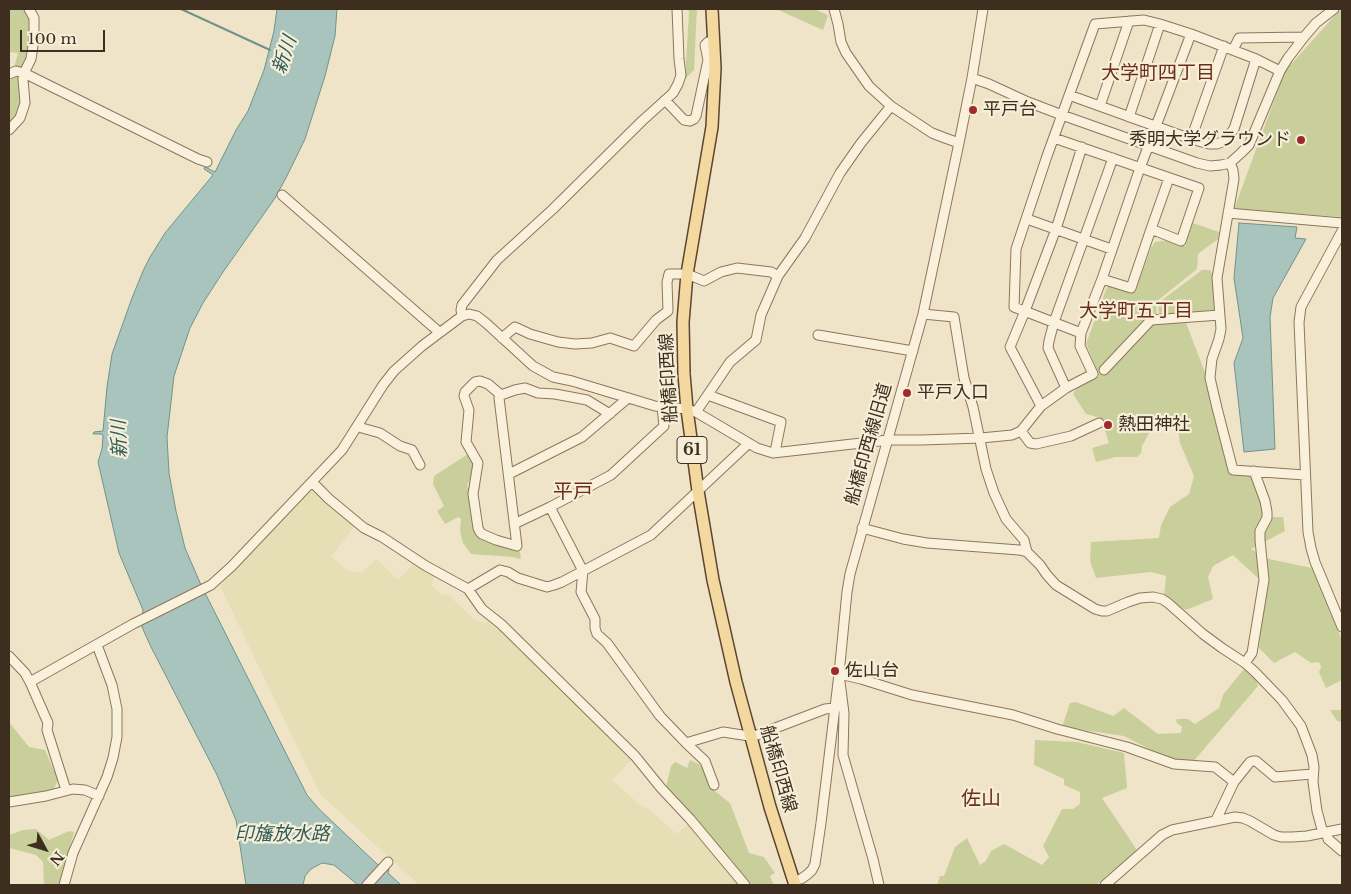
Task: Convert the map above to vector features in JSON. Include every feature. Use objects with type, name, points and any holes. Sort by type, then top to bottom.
[{"type":"main road","name":"船橋印西線","points":[[712,9],[715,68],[712,127],[687,274],[684,304],[684,374],[692,411],[698,491],[722,621],[749,736],[794,883]]},
{"type":"street","points":[[9,130],[20,118],[24,103],[23,79],[31,59],[34,39],[34,18],[29,9]]},
{"type":"street","points":[[462,316],[462,304],[497,260],[568,195],[673,93],[681,75],[678,59],[677,9]]},
{"type":"street","points":[[834,9],[841,42],[846,53],[869,86],[891,106],[932,133],[959,143]]},
{"type":"street","name":"船橋印西線旧道","points":[[794,883],[808,874],[815,864],[839,674],[847,592],[862,528],[923,314],[972,78],[983,9]]},
{"type":"street","points":[[972,78],[1062,115],[1197,163],[1210,166],[1222,165],[1241,154],[1249,145],[1280,71],[1304,36],[1331,9]]},
{"type":"street","points":[[1081,333],[1014,307],[1016,248],[1095,24],[1144,20],[1160,24],[1229,48],[1280,71]]},
{"type":"street","points":[[1100,106],[1130,21]]},
{"type":"street","points":[[1129,116],[1160,24]]},
{"type":"street","points":[[30,682],[132,624],[211,585],[232,566],[342,450],[394,371],[439,332],[462,316],[469,314],[486,322],[533,366],[553,377],[662,407],[692,411],[757,448],[775,452],[888,440],[981,438],[1012,435],[1020,431],[1041,406],[1066,388],[1092,374],[1080,346],[1081,333],[1102,279],[1140,168],[1191,34]]},
{"type":"street","points":[[1191,139],[1229,48],[1239,38],[1304,36]]},
{"type":"street","points":[[665,100],[684,120],[690,121],[694,119],[708,60],[705,45],[714,40]]},
{"type":"street","points":[[1069,95],[1191,139],[1209,144],[1217,144],[1224,141],[1234,128],[1256,60]]},
{"type":"street","points":[[9,74],[16,71],[24,73],[207,162]]},
{"type":"street","points":[[692,411],[708,395],[730,362],[756,340],[761,314],[778,276],[805,238],[840,173],[891,106]]},
{"type":"street","points":[[1054,138],[1199,188],[1181,240],[1151,229]]},
{"type":"street","points":[[1041,406],[1010,347],[1056,229],[1082,147]]},
{"type":"street","points":[[1066,388],[1048,348],[1054,322],[1113,158]]},
{"type":"street","points":[[1230,162],[1234,179],[1217,278],[1221,329],[1212,359],[1210,378],[1233,470],[1305,476]]},
{"type":"street","points":[[1102,279],[1131,288],[1170,178]]},
{"type":"street","points":[[282,195],[439,332]]},
{"type":"street","points":[[1228,213],[1342,223]]},
{"type":"street","points":[[1027,219],[1111,249]]},
{"type":"street","points":[[1342,231],[1301,307],[1299,322],[1310,548],[1342,627]]},
{"type":"street","points":[[502,338],[515,327],[530,334],[558,342],[592,343],[610,338],[634,346],[656,320],[668,311],[669,274],[687,274],[704,281],[721,272],[737,268],[771,272],[778,276]]},
{"type":"street","points":[[923,314],[954,317],[964,378],[981,438],[986,469],[994,494],[1006,519],[1024,540],[1027,552],[1056,585],[1094,610],[1107,611],[1140,598],[1154,598],[1168,603],[1222,648],[1245,663],[1261,678],[1282,700],[1301,726],[1312,755],[1317,811],[1324,833],[1342,851]]},
{"type":"street","points":[[1104,370],[1151,320],[1220,315]]},
{"type":"street","points":[[818,335],[912,351]]},
{"type":"street","points":[[480,381],[488,384],[501,395],[499,398],[517,546],[482,534],[478,528],[473,494],[478,463],[466,442],[469,410],[464,396],[466,392],[475,382],[480,381]]},
{"type":"street","points":[[501,395],[525,388],[538,394],[555,394],[588,400],[610,414]]},
{"type":"street","points":[[708,395],[781,422],[775,452]]},
{"type":"street","points":[[509,474],[582,437],[628,398]]},
{"type":"street","points":[[514,524],[611,475],[664,426],[662,407]]},
{"type":"street","points":[[1020,431],[1030,443],[1036,444],[1072,436],[1099,423]]},
{"type":"street","points":[[358,426],[380,433],[400,446],[412,450],[420,465]]},
{"type":"street","points":[[468,588],[500,570],[518,578],[547,586],[554,585],[583,571],[651,535],[749,443]]},
{"type":"street","points":[[1245,663],[1252,653],[1264,580],[1260,531],[1267,518],[1265,500],[1254,471]]},
{"type":"street","points":[[312,482],[328,499],[364,528],[382,537],[426,566],[468,588],[482,609],[501,624],[635,756],[661,788],[690,818],[745,885]]},
{"type":"street","points":[[550,507],[583,571],[581,592],[595,619],[595,628],[598,634],[660,716],[705,761],[714,785]]},
{"type":"street","points":[[862,528],[927,543],[1027,552]]},
{"type":"street","points":[[64,885],[73,853],[99,796],[113,758],[116,737],[116,709],[112,685],[97,644]]},
{"type":"street","points":[[9,656],[25,673],[48,723],[47,730],[66,790]]},
{"type":"street","points":[[879,885],[844,755],[844,713],[839,674],[922,697],[1013,715],[1127,748],[1174,764],[1215,767],[1234,782]]},
{"type":"street","points":[[686,743],[723,732],[749,736],[757,735],[825,709],[834,708]]},
{"type":"street","points":[[1216,820],[1234,782],[1250,762],[1256,761],[1275,777],[1314,774]]},
{"type":"street","points":[[9,802],[73,789],[85,790],[99,796]]},
{"type":"street","points":[[1105,885],[1162,835],[1172,830],[1235,817],[1243,818],[1274,835],[1292,838],[1342,829]]},
{"type":"street","points":[[368,885],[388,862]]},
{"type":"shaded area","points":[[313,487],[356,524],[331,557],[348,571],[362,572],[377,559],[398,580],[415,562],[436,574],[431,584],[439,593],[443,596],[446,593],[475,620],[485,623],[491,620],[632,759],[612,780],[677,834],[689,823],[739,885],[419,885],[320,794],[220,586]]},
{"type":"green space","points":[[9,9],[25,9],[29,18],[30,34],[18,115],[9,126],[9,86],[18,53],[9,52]]},
{"type":"green space","points":[[688,9],[697,9],[694,70],[685,79],[689,12]]},
{"type":"green space","points":[[776,9],[814,9],[828,15],[823,30]]},
{"type":"green space","name":"秀明大学グラウンド","points":[[1342,10],[1342,217],[1234,209],[1285,71],[1338,12]]},
{"type":"green space","points":[[1193,223],[1219,232],[1218,239],[1198,254],[1197,269],[1156,302],[1157,316],[1183,315],[1209,383],[1230,475],[1252,475],[1270,517],[1283,517],[1285,531],[1251,549],[1269,559],[1312,568],[1342,640],[1342,680],[1326,688],[1319,672],[1321,667],[1319,662],[1311,663],[1295,652],[1274,663],[1259,648],[1264,589],[1259,579],[1233,555],[1213,566],[1208,577],[1213,599],[1186,610],[1164,599],[1166,576],[1151,572],[1096,578],[1090,561],[1091,542],[1159,538],[1161,525],[1170,507],[1189,494],[1194,476],[1180,443],[1176,416],[1167,416],[1152,428],[1142,446],[1141,453],[1137,457],[1116,457],[1096,462],[1092,448],[1109,443],[1101,418],[1086,414],[1073,394],[1080,383],[1099,374],[1086,344],[1108,284],[1135,292],[1155,242],[1168,240],[1185,246]]},
{"type":"green space","points":[[1202,270],[1210,270],[1213,275],[1214,310],[1159,315],[1158,303]]},
{"type":"green space","points":[[468,454],[475,465],[467,485],[476,531],[517,548],[521,559],[471,554],[463,543],[460,531],[461,519],[458,517],[445,524],[437,511],[444,506],[433,484],[434,476]]},
{"type":"green space","points":[[1243,670],[1248,670],[1255,677],[1258,686],[1192,763],[1170,758],[1124,736],[1062,727],[1070,703],[1076,702],[1113,716],[1124,708],[1158,734],[1181,733],[1182,727],[1176,722],[1177,719],[1188,719],[1195,724],[1219,708],[1223,695]]},
{"type":"green space","points":[[1330,710],[1342,710],[1342,722],[1337,721]]},
{"type":"green space","points":[[9,722],[29,747],[45,750],[58,780],[54,789],[9,799]]},
{"type":"green space","points":[[1035,740],[1077,742],[1124,753],[1127,788],[1102,798],[1137,850],[1096,885],[937,885],[940,876],[944,876],[955,847],[967,838],[980,865],[986,861],[991,851],[1004,844],[1042,865],[1049,857],[1043,846],[1062,809],[1073,809],[1080,804],[1080,792],[1064,785],[1064,779],[1034,765]]},
{"type":"green space","points":[[690,760],[705,767],[711,788],[730,803],[749,853],[764,857],[775,873],[770,876],[774,885],[748,885],[666,787],[671,766],[675,762],[687,768]]},
{"type":"green space","points":[[36,829],[49,840],[69,831],[74,832],[59,885],[44,885],[43,862],[36,855],[9,848],[9,835],[23,830]]},
{"type":"water","name":"印旛放水路","points":[[277,9],[337,9],[335,36],[325,76],[305,139],[287,176],[275,198],[203,303],[190,328],[174,376],[167,437],[169,473],[185,548],[201,585],[307,795],[319,809],[377,864],[389,869],[388,873],[401,885],[358,885],[334,865],[322,863],[311,869],[305,876],[303,885],[246,885],[236,820],[217,775],[142,627],[143,610],[119,553],[98,462],[103,436],[102,434],[93,434],[94,432],[103,431],[112,354],[143,271],[165,233],[213,175],[204,169],[205,167],[215,172],[236,130],[248,111],[264,70],[274,31]]},
{"type":"water","points":[[1239,223],[1297,227],[1295,238],[1306,239],[1273,298],[1270,317],[1275,449],[1244,452],[1234,363],[1243,338],[1234,278]]},
{"type":"waterway","name":"新川","points":[[181,9],[270,50]]},
{"type":"place","name":"平戸台","points":[[973,110]]},
{"type":"place","name":"秀明大学グラウンド","points":[[1301,140]]},
{"type":"place","name":"平戸入口","points":[[907,393]]},
{"type":"place","name":"熱田神社","points":[[1108,425]]},
{"type":"place","name":"佐山台","points":[[835,671]]},
{"type":"district","name":"大学町四丁目","points":[[1158,74]]},
{"type":"district","name":"大学町五丁目","points":[[1136,312]]},
{"type":"district","name":"平戸","points":[[573,492]]},
{"type":"district","name":"佐山","points":[[981,799]]}]
